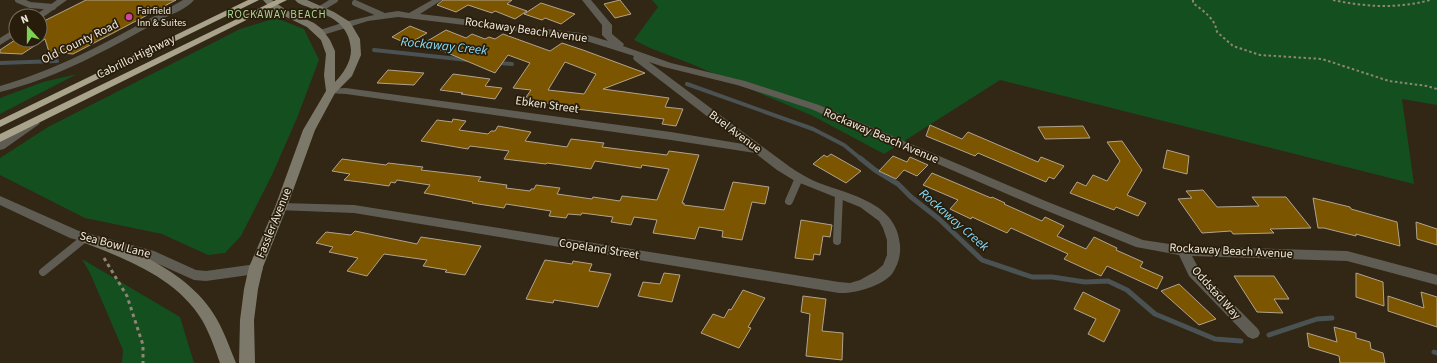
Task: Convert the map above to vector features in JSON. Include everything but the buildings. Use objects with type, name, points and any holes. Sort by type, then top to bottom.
[{"type":"highway","points":[[209,22],[230,6],[235,0]]},
{"type":"highway","name":"Cabrillo Highway","points":[[0,124],[255,0]]},
{"type":"highway","name":"Cabrillo Highway","points":[[0,138],[269,3],[284,0]]},
{"type":"street","points":[[48,10],[63,0]]},
{"type":"street","name":"Old County Road","points":[[0,88],[28,80],[78,60],[190,0]]},
{"type":"street","points":[[299,0],[320,9],[347,24]]},
{"type":"street","points":[[412,15],[438,0]]},
{"type":"street","name":"Buel Avenue","points":[[586,0],[607,25],[607,35],[759,151],[799,178],[874,209],[886,219],[892,232],[894,246]]},
{"type":"street","points":[[269,3],[309,23],[320,33],[328,44],[331,59],[329,75],[331,91]]},
{"type":"street","name":"Rockaway Beach Avenue","points":[[320,33],[382,15],[412,15],[581,36],[603,42],[690,72],[741,83],[816,108],[1032,200],[1141,244],[1183,251],[1348,256],[1437,280]]},
{"type":"street","name":"Fassler Avenue","points":[[247,363],[246,336],[248,315],[251,289],[256,269],[281,207],[309,130],[331,91],[347,76],[356,54],[355,38],[347,24]]},
{"type":"street","points":[[674,86],[678,78],[690,72]]},
{"type":"street","name":"Ebken Street","points":[[331,91],[346,91],[663,134],[759,151]]},
{"type":"street","points":[[0,146],[46,115]]},
{"type":"street","name":"Sea Bowl Lane","points":[[0,200],[63,230],[85,238],[143,252],[160,258],[185,271],[200,276],[256,269]]},
{"type":"street","name":"Copeland Street","points":[[281,207],[354,209],[820,285],[850,288],[874,279],[887,271],[893,260],[894,246]]},
{"type":"street","points":[[85,238],[147,264],[166,275],[182,287],[197,302],[210,320],[228,363]]},
{"type":"street","name":"Oddstad Way","points":[[1183,251],[1194,272],[1253,333]]},
{"type":"lane","points":[[18,0],[53,7]]},
{"type":"lane","points":[[320,9],[335,0]]},
{"type":"lane","points":[[355,2],[382,15]]},
{"type":"lane","points":[[788,201],[799,178]]},
{"type":"lane","points":[[837,241],[839,195]]},
{"type":"lane","points":[[43,272],[85,238]]},
{"type":"path","points":[[1192,0],[1193,3],[1206,13],[1216,24],[1217,32],[1233,46],[1260,55],[1322,59],[1388,81],[1427,86],[1437,90]]},
{"type":"path","points":[[1333,0],[1373,8],[1407,6],[1430,0]]},
{"type":"path","points":[[100,244],[104,259],[127,296],[143,345],[143,363]]},
{"type":"green space","points":[[652,0],[1437,0],[1437,105],[1402,99],[1414,184],[1000,80],[884,154],[813,116],[634,40],[658,7]]},
{"type":"green space","points":[[276,18],[304,29],[319,60],[297,118],[272,175],[241,236],[225,253],[208,255],[162,234],[85,218],[0,175],[0,158],[48,127],[240,29]]},
{"type":"green space","points":[[77,74],[0,114],[0,98],[43,82]]},
{"type":"green space","points":[[82,259],[180,317],[194,363],[122,363],[123,350],[90,273]]},
{"type":"waterway","name":"Rockaway Creek","points":[[374,50],[468,60]]},
{"type":"waterway","name":"Rockaway Creek","points":[[0,63],[57,61]]},
{"type":"waterway","name":"Rockaway Creek","points":[[497,63],[512,64]]},
{"type":"waterway","name":"Rockaway Creek","points":[[687,84],[813,129],[844,145],[861,159]]},
{"type":"waterway","name":"Rockaway Creek","points":[[860,158],[875,170],[898,184],[911,197],[939,219],[982,260],[1032,277],[1052,277],[1085,282],[1108,281],[1127,290],[1155,314],[1215,339],[1241,341]]},
{"type":"waterway","name":"Rockaway Creek","points":[[1269,335],[1317,319],[1332,318]]},
{"type":"place","name":"Fairfield Inn & Suites","points":[[129,17]]},
{"type":"district","name":"ROCKAWAY BEACH","points":[[277,14]]}]
